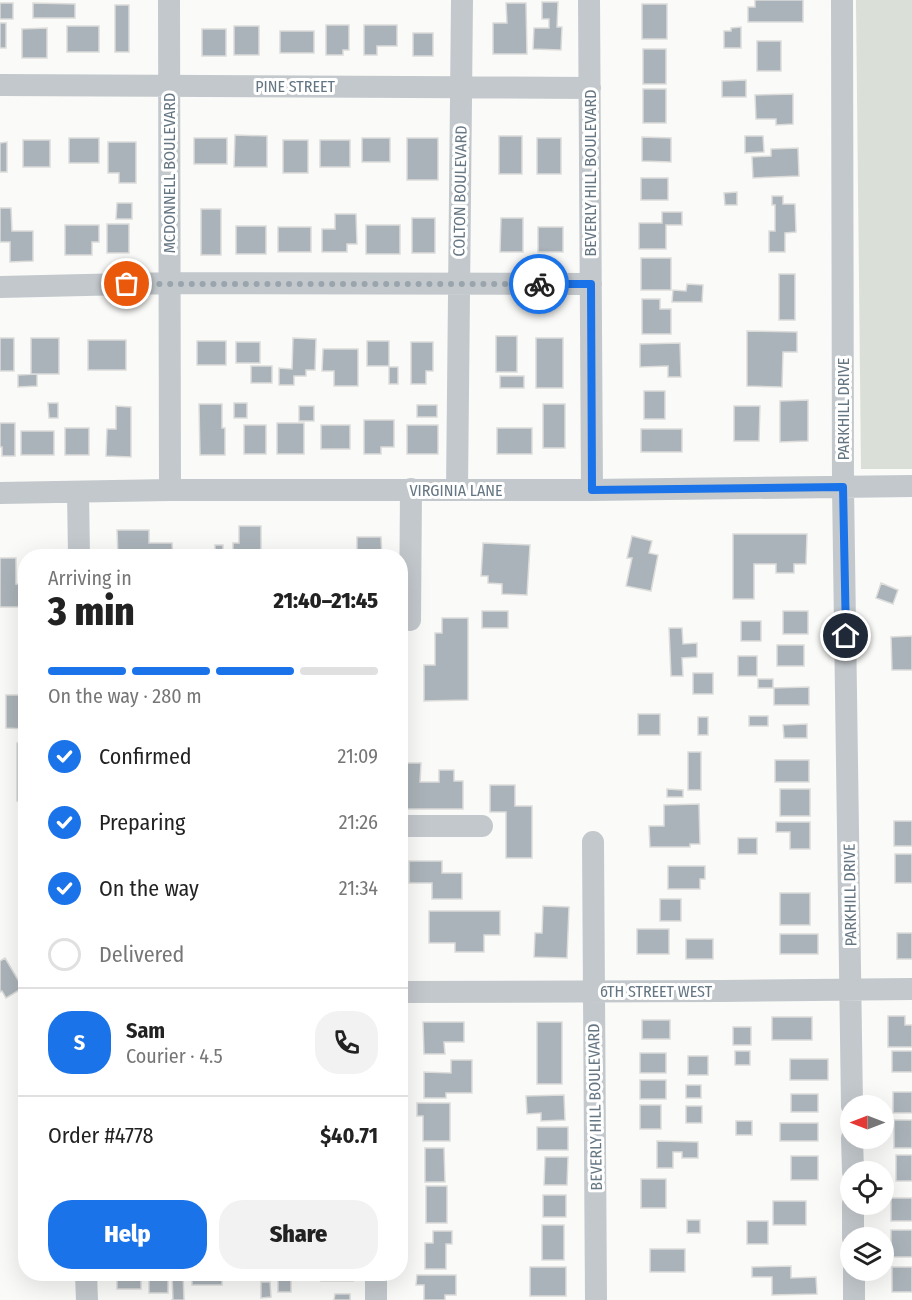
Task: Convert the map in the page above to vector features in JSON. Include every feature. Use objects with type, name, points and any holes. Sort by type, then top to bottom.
[{"type":"street","name":"MCDONNELL BOULEVARD","points":[[169,0],[170,490]]},
{"type":"street","name":"COLTON BOULEVARD","points":[[457,490],[462,0]]},
{"type":"street","name":"BEVERLY HILL BOULEVARD","points":[[589,0],[592,490]]},
{"type":"street","name":"PARKHILL DRIVE","points":[[842,0],[843,487],[852,1095]]},
{"type":"street","name":"PINE STREET","points":[[0,84],[590,88]]},
{"type":"street","points":[[0,287],[170,283],[591,284]]},
{"type":"street","name":"VIRGINIA LANE","points":[[0,494],[170,490],[592,490],[912,486]]},
{"type":"street","points":[[410,620],[411,489]]},
{"type":"street","points":[[78,492],[79,549]]},
{"type":"street","points":[[408,826],[482,826]]},
{"type":"street","name":"BEVERLY HILL BOULEVARD","points":[[593,842],[597,1300]]},
{"type":"street","name":"6TH STREET WEST","points":[[408,992],[912,988]]},
{"type":"street","points":[[86,1281],[87,1300]]},
{"type":"street","points":[[376,1281],[376,1300]]},
{"type":"street","points":[[854,1281],[854,1300]]},
{"type":"shaded area","points":[[856,0],[912,0],[912,469],[861,469]]},
{"type":"building","points":[[755,0],[803,0],[803,22],[748,22],[748,7],[755,7]]},
{"type":"building","points":[[542,2],[558,2],[557,27],[562,27],[561,50],[533,49],[534,28],[549,28],[549,19],[542,19]]},
{"type":"building","points":[[0,3],[13,3],[13,19],[0,19]]},
{"type":"building","points":[[33,3],[75,4],[75,18],[33,18]]},
{"type":"building","points":[[506,3],[526,3],[527,54],[493,54],[493,23],[507,23]]},
{"type":"building","points":[[642,4],[667,4],[667,39],[642,39]]},
{"type":"building","points":[[115,5],[129,5],[129,52],[115,52]]},
{"type":"building","points":[[0,23],[6,23],[6,48],[0,48]]},
{"type":"building","points":[[326,25],[349,25],[349,50],[343,50],[343,55],[326,55]]},
{"type":"building","points":[[364,25],[397,25],[397,46],[377,46],[377,55],[364,55]]},
{"type":"building","points":[[67,26],[99,26],[99,52],[67,52]]},
{"type":"building","points":[[234,26],[259,26],[259,55],[234,55]]},
{"type":"building","points":[[741,27],[741,48],[724,48],[724,31]]},
{"type":"building","points":[[47,28],[47,58],[22,58],[22,29]]},
{"type":"building","points":[[202,29],[226,29],[226,56],[202,56]]},
{"type":"building","points":[[280,31],[314,31],[314,53],[280,53]]},
{"type":"building","points":[[413,33],[433,33],[433,56],[413,56]]},
{"type":"building","points":[[757,41],[781,41],[781,71],[757,71]]},
{"type":"building","points":[[643,49],[666,49],[666,84],[643,84]]},
{"type":"building","points":[[746,80],[746,97],[722,97],[722,81]]},
{"type":"building","points":[[643,89],[666,89],[666,123],[643,123]]},
{"type":"building","points":[[793,94],[793,124],[776,125],[776,119],[756,119],[755,95]]},
{"type":"building","points":[[235,135],[267,136],[267,167],[234,167]]},
{"type":"building","points":[[499,136],[522,136],[522,174],[499,174]]},
{"type":"building","points":[[745,136],[763,136],[764,152],[745,153]]},
{"type":"building","points":[[642,137],[671,138],[671,162],[642,161]]},
{"type":"building","points":[[69,138],[99,138],[99,163],[69,163]]},
{"type":"building","points":[[194,138],[227,138],[227,164],[194,164]]},
{"type":"building","points":[[362,138],[390,138],[390,162],[362,162]]},
{"type":"building","points":[[407,138],[438,138],[438,180],[407,180]]},
{"type":"building","points":[[537,138],[561,138],[561,174],[537,174]]},
{"type":"building","points":[[23,140],[50,140],[50,167],[23,167]]},
{"type":"building","points":[[283,140],[308,140],[308,173],[283,173]]},
{"type":"building","points":[[320,140],[350,140],[350,167],[320,167]]},
{"type":"building","points":[[7,142],[7,172],[0,172],[0,143]]},
{"type":"building","points":[[108,142],[136,142],[136,183],[119,183],[119,173],[108,173]]},
{"type":"building","points":[[798,148],[799,176],[753,178],[752,157],[771,156],[771,149]]},
{"type":"building","points":[[641,178],[668,178],[668,200],[641,200]]},
{"type":"building","points":[[737,192],[737,205],[725,205],[724,193]]},
{"type":"building","points":[[772,196],[783,196],[783,204],[795,204],[796,232],[785,233],[785,252],[769,252],[769,231],[775,231],[775,205],[772,205]]},
{"type":"building","points":[[117,203],[132,203],[132,219],[116,219]]},
{"type":"building","points":[[0,208],[11,208],[12,231],[33,231],[33,261],[10,262],[10,242],[0,242]]},
{"type":"building","points":[[201,209],[221,209],[221,255],[201,255]]},
{"type":"building","points":[[662,212],[682,212],[682,225],[666,225],[666,249],[639,249],[639,223],[662,223]]},
{"type":"building","points":[[335,214],[356,214],[357,244],[347,244],[347,252],[322,252],[322,229],[335,229]]},
{"type":"building","points":[[412,218],[435,218],[435,253],[412,253]]},
{"type":"building","points":[[501,218],[523,218],[523,252],[500,252]]},
{"type":"building","points":[[107,224],[129,224],[129,253],[107,253]]},
{"type":"building","points":[[65,225],[99,225],[99,242],[92,242],[92,255],[65,255]]},
{"type":"building","points":[[366,225],[400,225],[400,254],[366,254]]},
{"type":"building","points":[[236,226],[266,226],[266,254],[236,254]]},
{"type":"building","points":[[278,227],[311,227],[311,252],[278,252]]},
{"type":"building","points":[[538,227],[563,227],[563,252],[538,252]]},
{"type":"building","points":[[641,258],[671,258],[671,290],[641,290]]},
{"type":"building","points":[[779,274],[795,274],[795,320],[779,320]]},
{"type":"building","points":[[687,284],[703,285],[702,302],[672,302],[673,290],[686,291]]},
{"type":"building","points":[[642,299],[660,299],[660,309],[671,309],[671,334],[642,334]]},
{"type":"building","points":[[747,331],[797,332],[797,352],[783,352],[782,387],[747,386]]},
{"type":"building","points":[[496,336],[517,336],[517,372],[496,372]]},
{"type":"building","points":[[0,338],[14,338],[14,371],[0,371]]},
{"type":"building","points":[[31,338],[59,338],[59,374],[31,374]]},
{"type":"building","points":[[293,338],[316,339],[315,370],[306,370],[306,376],[294,376],[294,385],[279,385],[279,368],[292,369]]},
{"type":"building","points":[[536,338],[563,338],[563,388],[536,388]]},
{"type":"building","points":[[88,340],[126,340],[126,370],[88,370]]},
{"type":"building","points":[[197,341],[226,341],[226,365],[197,365]]},
{"type":"building","points":[[367,341],[389,341],[389,366],[367,366]]},
{"type":"building","points":[[236,342],[260,342],[260,363],[236,363]]},
{"type":"building","points":[[411,342],[433,342],[433,371],[426,371],[426,384],[411,384]]},
{"type":"building","points":[[680,343],[681,377],[668,377],[668,366],[640,367],[640,344]]},
{"type":"building","points":[[323,349],[358,349],[358,386],[334,386],[334,371],[322,371]]},
{"type":"building","points":[[251,366],[272,366],[272,383],[251,383]]},
{"type":"building","points":[[389,367],[398,367],[398,384],[389,384]]},
{"type":"building","points":[[37,374],[37,386],[18,387],[18,375]]},
{"type":"building","points":[[500,376],[524,376],[524,388],[500,388]]},
{"type":"building","points":[[644,391],[665,391],[665,419],[644,419]]},
{"type":"building","points":[[808,400],[808,441],[780,442],[780,401]]},
{"type":"building","points":[[48,403],[58,403],[58,418],[49,418]]},
{"type":"building","points":[[234,403],[247,403],[247,418],[234,418]]},
{"type":"building","points":[[199,404],[222,404],[225,455],[200,455]]},
{"type":"building","points":[[543,404],[565,404],[565,448],[543,448]]},
{"type":"building","points":[[417,405],[437,405],[437,417],[417,417]]},
{"type":"building","points":[[116,406],[131,407],[131,457],[106,456],[107,429],[116,429]]},
{"type":"building","points":[[299,406],[314,406],[314,421],[299,421]]},
{"type":"building","points":[[734,406],[760,406],[759,441],[734,441]]},
{"type":"building","points":[[364,420],[394,420],[394,447],[381,447],[381,454],[364,454]]},
{"type":"building","points":[[0,423],[15,423],[15,456],[2,456]]},
{"type":"building","points":[[277,423],[304,423],[304,454],[277,454]]},
{"type":"building","points":[[244,425],[266,425],[266,454],[244,454]]},
{"type":"building","points":[[321,425],[350,425],[350,449],[321,449]]},
{"type":"building","points":[[407,425],[438,425],[438,454],[407,454]]},
{"type":"building","points":[[65,428],[89,428],[89,455],[65,455]]},
{"type":"building","points":[[497,428],[532,428],[532,454],[497,454]]},
{"type":"building","points":[[641,429],[682,429],[682,452],[641,452]]},
{"type":"building","points":[[21,431],[54,431],[54,455],[21,455]]},
{"type":"building","points":[[239,526],[261,526],[261,549],[233,549],[233,543],[239,543]]},
{"type":"building","points":[[117,530],[149,530],[149,543],[172,543],[172,549],[118,549]]},
{"type":"building","points":[[733,534],[807,534],[806,564],[794,564],[794,573],[776,573],[776,564],[754,564],[754,599],[733,599]]},
{"type":"building","points":[[632,536],[652,541],[649,553],[658,555],[651,591],[626,586],[632,558],[627,558]]},
{"type":"building","points":[[357,537],[381,537],[382,549],[357,549]]},
{"type":"building","points":[[483,543],[530,545],[527,595],[502,594],[502,584],[488,583],[488,576],[481,576]]},
{"type":"building","points":[[215,545],[223,545],[223,549],[215,549]]},
{"type":"building","points":[[0,558],[16,558],[18,607],[0,607]]},
{"type":"building","points":[[881,583],[898,590],[893,604],[876,598]]},
{"type":"building","points":[[482,611],[508,611],[508,628],[482,628]]},
{"type":"building","points":[[783,611],[808,611],[808,634],[783,634]]},
{"type":"building","points":[[442,618],[468,618],[468,700],[424,701],[424,665],[435,665],[435,633],[442,633]]},
{"type":"building","points":[[741,621],[761,621],[761,641],[741,641]]},
{"type":"building","points":[[669,628],[682,628],[683,644],[697,643],[697,657],[682,658],[683,676],[671,676]]},
{"type":"building","points":[[912,636],[912,670],[892,670],[891,637]]},
{"type":"building","points":[[777,645],[804,645],[804,666],[777,666]]},
{"type":"building","points":[[738,656],[757,656],[757,676],[738,676]]},
{"type":"building","points":[[693,673],[713,673],[713,694],[693,694]]},
{"type":"building","points":[[758,679],[773,679],[773,688],[758,688]]},
{"type":"building","points":[[809,687],[809,705],[774,705],[773,688]]},
{"type":"building","points":[[6,695],[18,695],[18,729],[6,728]]},
{"type":"building","points":[[638,714],[660,714],[660,735],[638,735]]},
{"type":"building","points":[[749,716],[768,716],[768,726],[749,726]]},
{"type":"building","points":[[698,717],[708,717],[708,735],[698,735]]},
{"type":"building","points":[[807,724],[807,738],[784,738],[783,725]]},
{"type":"building","points":[[17,743],[18,743],[18,801]]},
{"type":"building","points":[[688,752],[701,752],[701,790],[688,790]]},
{"type":"building","points":[[775,760],[809,760],[809,782],[775,782]]},
{"type":"building","points":[[408,763],[421,763],[420,782],[439,782],[439,770],[454,770],[454,781],[463,781],[463,809],[408,809]]},
{"type":"building","points":[[490,785],[515,785],[515,806],[532,806],[532,858],[506,858],[506,812],[490,812]]},
{"type":"building","points":[[667,789],[683,790],[683,797],[667,797]]},
{"type":"building","points":[[780,789],[810,789],[810,816],[780,816]]},
{"type":"building","points":[[699,804],[700,844],[690,844],[690,847],[650,847],[649,826],[664,826],[664,805]]},
{"type":"building","points":[[894,821],[912,821],[912,846],[894,846]]},
{"type":"building","points":[[776,822],[810,822],[810,849],[790,849],[790,832],[776,832]]},
{"type":"building","points":[[738,838],[757,838],[757,854],[738,854]]},
{"type":"building","points":[[895,854],[912,854],[912,883],[895,883]]},
{"type":"building","points":[[409,861],[442,861],[442,873],[462,873],[462,899],[432,899],[432,883],[409,883]]},
{"type":"building","points":[[668,866],[705,866],[705,879],[700,879],[700,889],[668,889]]},
{"type":"building","points":[[780,893],[810,893],[810,925],[780,925]]},
{"type":"building","points":[[660,899],[681,899],[681,921],[660,921]]},
{"type":"building","points":[[543,906],[569,907],[567,958],[534,957],[535,933],[542,933]]},
{"type":"building","points":[[429,911],[500,911],[500,935],[484,935],[484,952],[455,952],[455,943],[429,943]]},
{"type":"building","points":[[637,929],[669,929],[669,954],[637,954]]},
{"type":"building","points":[[897,933],[912,933],[912,959],[897,959]]},
{"type":"building","points":[[780,934],[818,934],[818,954],[780,954]]},
{"type":"building","points":[[686,939],[713,939],[713,959],[686,959]]},
{"type":"building","points":[[5,958],[18,980],[18,991],[6,998],[2,991],[0,992],[0,961]]},
{"type":"building","points":[[888,1016],[905,1016],[905,1025],[912,1025],[912,1047],[888,1047]]},
{"type":"building","points":[[772,1017],[812,1017],[812,1040],[772,1040]]},
{"type":"building","points":[[642,1020],[670,1020],[670,1039],[642,1039]]},
{"type":"building","points":[[423,1022],[464,1022],[464,1042],[444,1042],[445,1054],[424,1054]]},
{"type":"building","points":[[537,1022],[562,1022],[562,1084],[537,1084]]},
{"type":"building","points":[[733,1027],[751,1027],[751,1045],[733,1045]]},
{"type":"building","points":[[735,1051],[750,1051],[750,1065],[735,1065]]},
{"type":"building","points":[[892,1051],[912,1051],[912,1072],[892,1072]]},
{"type":"building","points":[[640,1053],[666,1053],[666,1073],[640,1073]]},
{"type":"building","points":[[688,1056],[708,1056],[708,1075],[688,1075]]},
{"type":"building","points":[[790,1059],[828,1059],[828,1080],[790,1080]]},
{"type":"building","points":[[451,1060],[472,1060],[472,1093],[446,1093],[446,1098],[424,1098],[424,1072],[451,1073]]},
{"type":"building","points":[[640,1080],[666,1080],[666,1099],[640,1099]]},
{"type":"building","points":[[686,1085],[701,1085],[701,1098],[686,1098]]},
{"type":"building","points":[[893,1092],[912,1092],[912,1113],[894,1113]]},
{"type":"building","points":[[791,1094],[818,1094],[818,1112],[791,1112]]},
{"type":"building","points":[[564,1095],[565,1120],[541,1121],[541,1113],[527,1114],[526,1096]]},
{"type":"building","points":[[417,1103],[450,1103],[450,1141],[423,1141],[423,1116],[417,1116]]},
{"type":"building","points":[[640,1105],[661,1105],[661,1129],[640,1129]]},
{"type":"building","points":[[686,1106],[702,1106],[702,1123],[686,1123]]},
{"type":"building","points":[[894,1120],[912,1120],[912,1148],[894,1148]]},
{"type":"building","points":[[736,1121],[752,1121],[752,1135],[736,1135]]},
{"type":"building","points":[[780,1123],[818,1123],[818,1141],[780,1141]]},
{"type":"building","points":[[537,1127],[568,1127],[568,1150],[537,1150]]},
{"type":"building","points":[[657,1141],[698,1142],[698,1158],[682,1158],[682,1152],[673,1152],[673,1168],[657,1168]]},
{"type":"building","points":[[425,1148],[444,1148],[445,1182],[425,1182]]},
{"type":"building","points":[[896,1155],[912,1155],[912,1181],[896,1181]]},
{"type":"building","points":[[791,1156],[818,1156],[818,1180],[791,1180]]},
{"type":"building","points":[[545,1157],[568,1157],[567,1185],[544,1185]]},
{"type":"building","points":[[641,1179],[666,1179],[666,1208],[641,1208]]},
{"type":"building","points":[[426,1186],[447,1186],[447,1223],[426,1223]]},
{"type":"building","points":[[543,1195],[566,1195],[566,1217],[543,1217]]},
{"type":"building","points":[[894,1198],[912,1198],[912,1221],[891,1221],[891,1215],[894,1215]]},
{"type":"building","points":[[773,1201],[806,1201],[806,1225],[773,1225]]},
{"type":"building","points":[[687,1220],[700,1220],[700,1233],[687,1233]]},
{"type":"building","points":[[747,1221],[768,1221],[768,1244],[747,1244]]},
{"type":"building","points":[[542,1225],[564,1225],[564,1260],[542,1260]]},
{"type":"building","points":[[894,1230],[912,1230],[912,1257],[894,1257]]},
{"type":"building","points":[[433,1231],[452,1231],[452,1244],[446,1244],[446,1269],[425,1269],[425,1243],[433,1243]]},
{"type":"building","points":[[650,1249],[685,1249],[685,1272],[650,1272]]},
{"type":"building","points":[[791,1266],[791,1278],[816,1277],[817,1294],[772,1295],[772,1277],[752,1277],[752,1267]]},
{"type":"building","points":[[530,1267],[566,1267],[566,1296],[530,1296]]},
{"type":"building","points":[[894,1267],[912,1267],[912,1292],[892,1292]]},
{"type":"building","points":[[417,1275],[456,1275],[456,1295],[445,1295],[445,1300],[424,1300],[424,1285],[416,1285]]},
{"type":"building","points":[[117,1281],[141,1281],[141,1289],[117,1289]]},
{"type":"building","points":[[149,1281],[168,1281],[168,1293],[149,1293]]},
{"type":"building","points":[[172,1281],[183,1281],[184,1300],[173,1300]]},
{"type":"building","points":[[192,1281],[222,1281],[222,1285],[192,1285]]},
{"type":"building","points":[[278,1281],[291,1281],[291,1292],[278,1292]]},
{"type":"building","points":[[261,1282],[270,1282],[271,1297],[261,1298]]},
{"type":"building","points":[[335,1294],[350,1294],[350,1300],[334,1300]]},
{"type":"way so far","points":[[127,284],[539,284]]},
{"type":"route","points":[[539,284],[591,284],[592,490],[843,487],[846,636]]}]
